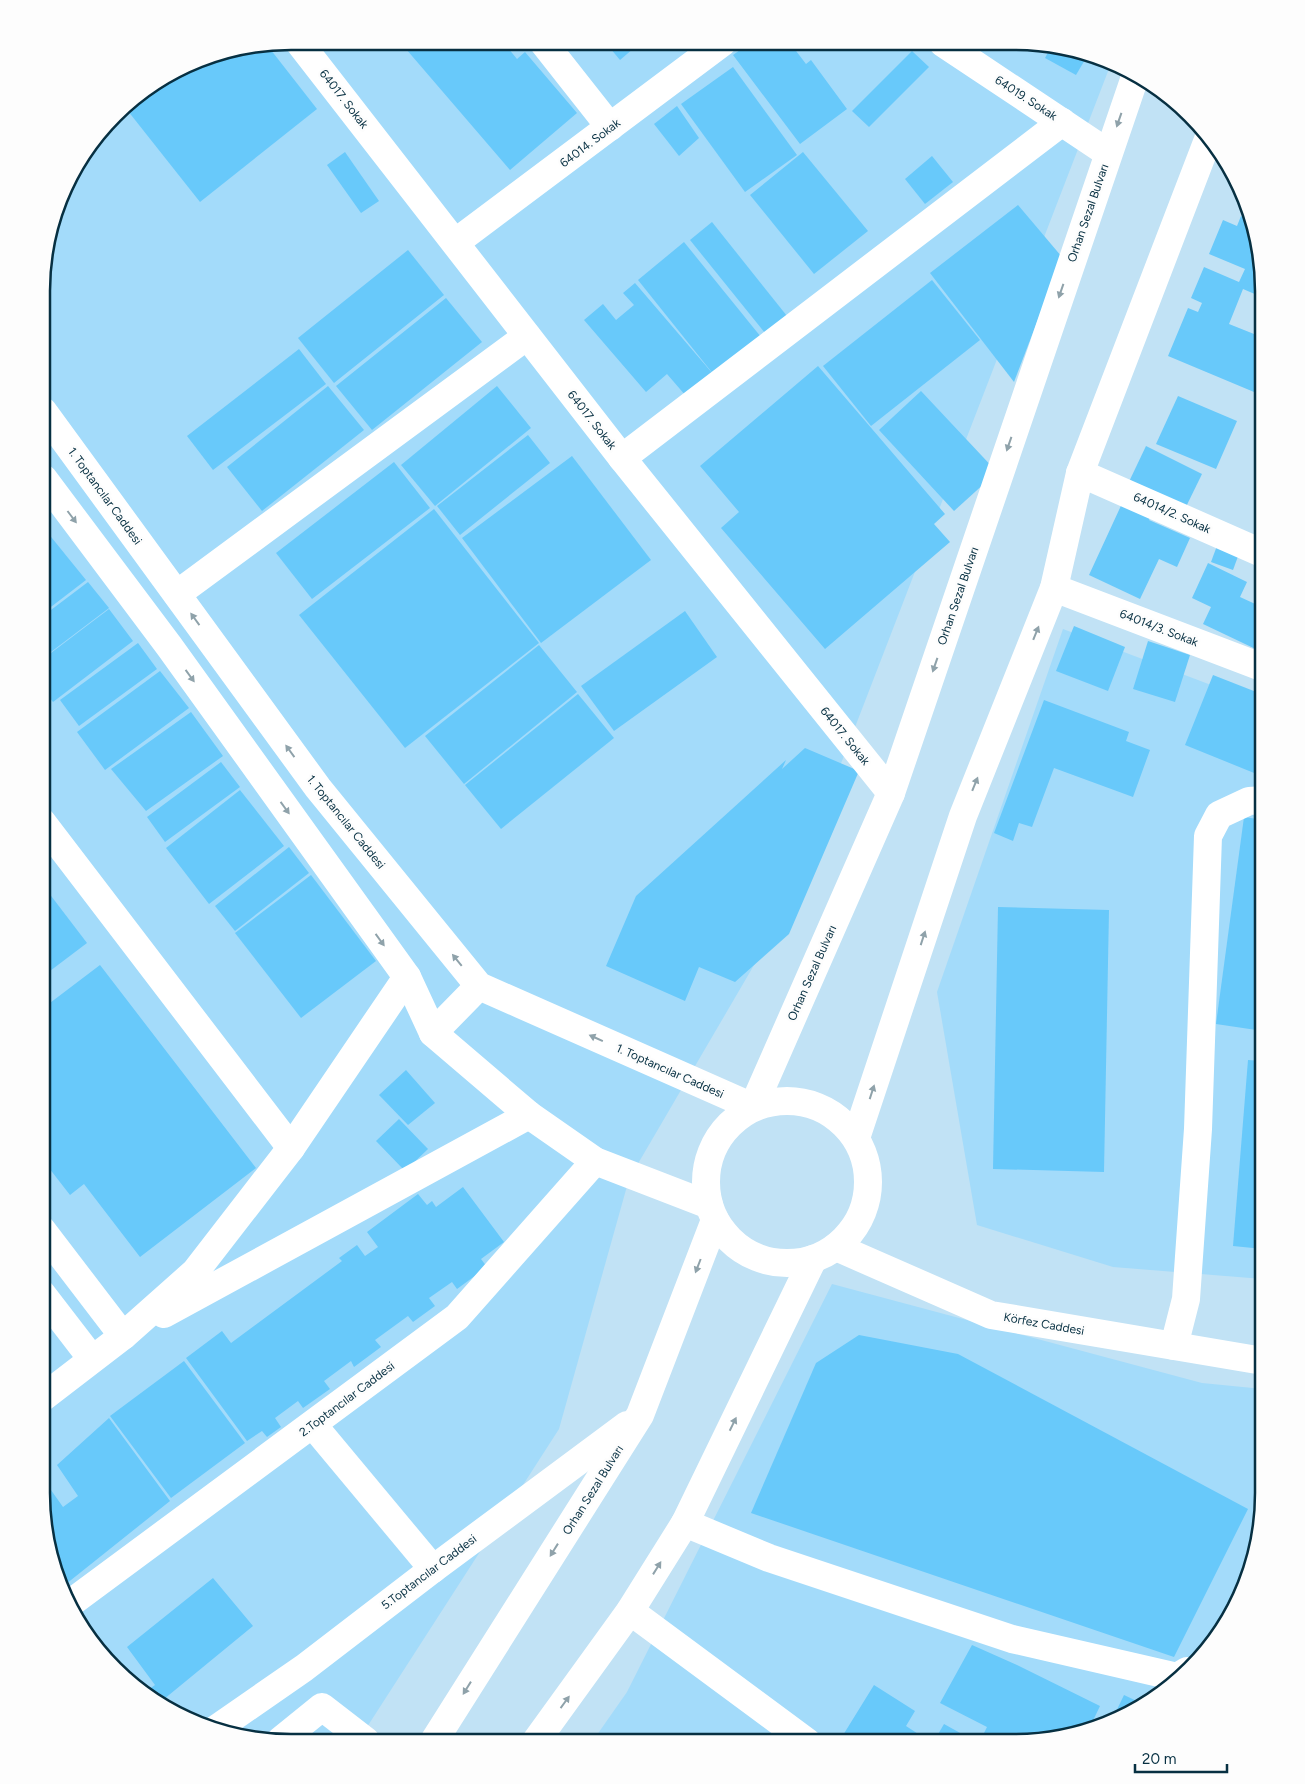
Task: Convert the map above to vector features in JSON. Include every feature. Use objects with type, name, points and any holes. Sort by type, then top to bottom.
[{"type":"street","name":"64017. Sokak","points":[[305,50],[622,458],[891,793]]},
{"type":"street","points":[[550,50],[610,127]]},
{"type":"street","name":"64014. Sokak","points":[[456,242],[712,50]]},
{"type":"street","name":"64019. Sokak","points":[[954,50],[1108,153]]},
{"type":"street","name":"Orhan Sezal Bulvarı","points":[[753,1108],[891,793],[1133,81]]},
{"type":"street","points":[[622,458],[1062,122]]},
{"type":"street","points":[[856,1138],[963,816],[1054,588],[1080,473],[1206,145]]},
{"type":"street","points":[[177,594],[527,336]]},
{"type":"street","name":"1. Toptancılar Caddesi","points":[[50,421],[318,788],[479,986],[753,1108]]},
{"type":"street","name":"64014/2. Sokak","points":[[1080,473],[1255,550]]},
{"type":"street","points":[[50,487],[169,646],[407,977],[433,1033],[529,1115],[595,1161],[712,1213]]},
{"type":"street","name":"64014/3. Sokak","points":[[1054,588],[1255,665]]},
{"type":"street","points":[[1174,1346],[1186,1299],[1198,1129],[1208,836],[1219,815],[1249,801],[1255,801]]},
{"type":"street","points":[[50,832],[291,1148]]},
{"type":"street","points":[[50,1392],[123,1336],[195,1272],[291,1148],[407,977]]},
{"type":"street","points":[[433,1033],[479,986]]},
{"type":"street","name":"Orhan Sezal Bulvarı","points":[[775,1101],[799,1101],[821,1108],[841,1120],[856,1138],[866,1161],[869,1185],[864,1209],[853,1230],[824,1253],[787,1263],[764,1260],[742,1250],[724,1234],[712,1213],[705,1182],[708,1159],[718,1138],[733,1120],[753,1108],[775,1101]]},
{"type":"street","points":[[123,1336],[529,1115]]},
{"type":"street","name":"2.Toptancılar Caddesi","points":[[75,1600],[458,1318],[595,1161]]},
{"type":"street","name":"Orhan Sezal Bulvarı","points":[[438,1734],[640,1415],[712,1213]]},
{"type":"street","points":[[50,1240],[123,1336]]},
{"type":"street","name":"Orhan Sezal Bulvarı","points":[[541,1734],[630,1611],[685,1523],[824,1253]]},
{"type":"street","name":"Körfez Caddesi","points":[[824,1253],[991,1315],[1255,1361]]},
{"type":"street","points":[[50,1304],[92,1359]]},
{"type":"street","name":"5.Toptancılar Caddesi","points":[[223,1724],[304,1668],[433,1568],[640,1415]]},
{"type":"street","points":[[313,1425],[433,1568]]},
{"type":"street","points":[[685,1523],[769,1558],[1012,1639],[1171,1676]]},
{"type":"street","points":[[630,1611],[796,1734]]},
{"type":"street","points":[[304,1668],[322,1707],[357,1734]]},
{"type":"street","points":[[289,1734],[322,1707]]},
{"type":"shaded area","points":[[291,50],[1014,50],[1061,55],[1106,68],[1109,69],[781,919],[629,1179],[559,1429],[363,1734],[260,1732],[229,1726],[199,1716],[170,1702],[132,1674],[110,1652],[82,1614],[68,1585],[55,1540],[50,1493],[50,291],[55,244],[68,199],[82,170],[100,144],[144,100],[170,82],[199,68],[229,58],[260,52]]},
{"type":"shaded area","points":[[1063,629],[1255,702],[1255,1278],[1113,1267],[977,1225],[937,992]]},
{"type":"shaded area","points":[[832,1284],[1202,1383],[1255,1388],[1255,1493],[1253,1524],[1247,1555],[1237,1585],[1223,1614],[1195,1652],[1161,1684],[1121,1709],[1076,1726],[1045,1732],[1014,1734],[598,1734],[627,1692]]},
{"type":"building","points":[[407,50],[510,50],[517,59],[525,52],[577,113],[510,170]]},
{"type":"building","points":[[612,50],[632,50],[620,60]]},
{"type":"building","points":[[740,50],[795,50],[806,64],[811,60],[847,109],[800,144],[733,55]]},
{"type":"building","points":[[272,51],[317,109],[200,202],[129,113],[170,82],[199,68],[229,58]]},
{"type":"building","points":[[912,51],[929,67],[869,127],[852,111]]},
{"type":"building","points":[[1048,53],[1084,61],[1076,75],[1045,58]]},
{"type":"building","points":[[733,67],[797,155],[745,192],[681,104]]},
{"type":"building","points":[[677,106],[699,138],[679,156],[654,124]]},
{"type":"building","points":[[345,152],[379,201],[361,213],[327,165]]},
{"type":"building","points":[[803,152],[868,231],[814,274],[750,195]]},
{"type":"building","points":[[932,156],[953,182],[925,204],[905,179]]},
{"type":"building","points":[[1018,205],[1062,257],[1014,382],[930,273]]},
{"type":"building","points":[[1241,216],[1243,217],[1253,260],[1255,294],[1243,289],[1229,324],[1255,334],[1254,392],[1168,356],[1188,308],[1198,312],[1202,303],[1191,298],[1204,267],[1239,282],[1245,269],[1209,254],[1223,220],[1237,226]]},
{"type":"building","points":[[712,222],[787,316],[765,333],[690,240]]},
{"type":"building","points":[[684,242],[761,337],[714,375],[638,280]]},
{"type":"building","points":[[408,250],[444,295],[334,383],[298,338]]},
{"type":"building","points":[[932,280],[980,340],[871,426],[823,366]]},
{"type":"building","points":[[635,283],[713,374],[686,396],[667,374],[646,392],[584,320],[603,304],[616,320],[634,305],[623,293]]},
{"type":"building","points":[[446,298],[482,342],[372,430],[336,386]]},
{"type":"building","points":[[299,349],[326,384],[213,470],[187,436]]},
{"type":"building","points":[[818,366],[945,514],[934,524],[950,542],[825,649],[721,528],[739,512],[700,466]]},
{"type":"building","points":[[328,386],[364,430],[262,511],[227,467]]},
{"type":"building","points":[[497,386],[531,428],[435,506],[401,465]]},
{"type":"building","points":[[921,391],[997,472],[954,511],[879,430]]},
{"type":"building","points":[[1178,396],[1237,421],[1216,469],[1156,444]]},
{"type":"building","points":[[528,435],[550,463],[460,535],[437,506]]},
{"type":"building","points":[[1146,446],[1202,474],[1182,515],[1126,488]]},
{"type":"building","points":[[572,456],[651,560],[541,643],[462,538]]},
{"type":"building","points":[[394,462],[430,508],[312,599],[276,553]]},
{"type":"building","points":[[1125,497],[1154,510],[1149,520],[1190,538],[1177,567],[1159,559],[1140,599],[1089,575]]},
{"type":"building","points":[[434,509],[539,643],[405,748],[299,615]]},
{"type":"building","points":[[50,536],[86,580],[50,608]]},
{"type":"building","points":[[1218,543],[1240,551],[1233,570],[1211,562]]},
{"type":"building","points":[[1208,563],[1247,582],[1240,597],[1255,604],[1255,649],[1203,624],[1211,607],[1192,598]]},
{"type":"building","points":[[88,582],[109,608],[50,653],[50,611]]},
{"type":"building","points":[[109,609],[133,641],[53,702],[50,698],[50,654]]},
{"type":"building","points":[[685,611],[717,657],[614,731],[581,686]]},
{"type":"building","points":[[1074,626],[1125,647],[1108,691],[1056,671]]},
{"type":"building","points":[[1148,641],[1190,655],[1175,702],[1133,689]]},
{"type":"building","points":[[138,643],[157,669],[79,726],[60,700]]},
{"type":"building","points":[[539,645],[577,692],[464,784],[425,736]]},
{"type":"building","points":[[160,671],[189,708],[105,770],[77,732]]},
{"type":"building","points":[[1213,675],[1255,691],[1255,773],[1185,745]]},
{"type":"building","points":[[578,694],[614,738],[501,829],[465,785]]},
{"type":"building","points":[[1044,700],[1129,732],[1126,741],[1150,750],[1133,797],[1054,768],[1032,827],[1019,823],[1013,841],[994,833]]},
{"type":"building","points":[[191,712],[223,756],[146,811],[111,769]]},
{"type":"building","points":[[805,748],[859,771],[789,934],[735,982],[699,967],[685,1001],[606,966],[636,896],[786,760],[782,769]]},
{"type":"building","points":[[221,762],[240,787],[165,842],[147,817]]},
{"type":"building","points":[[240,790],[284,846],[209,904],[166,848]]},
{"type":"building","points":[[1244,817],[1255,819],[1255,1030],[1216,1024]]},
{"type":"building","points":[[289,847],[309,873],[235,931],[215,906]]},
{"type":"building","points":[[311,875],[376,961],[301,1018],[235,933]]},
{"type":"building","points":[[50,894],[87,943],[50,971]]},
{"type":"building","points":[[998,907],[1109,910],[1104,1172],[993,1169]]},
{"type":"building","points":[[100,965],[256,1168],[140,1257],[84,1184],[70,1195],[50,1169],[50,1003]]},
{"type":"building","points":[[1248,1060],[1255,1060],[1255,1248],[1233,1246]]},
{"type":"building","points":[[406,1070],[435,1103],[408,1125],[379,1095]]},
{"type":"building","points":[[399,1119],[428,1149],[405,1171],[376,1141]]},
{"type":"building","points":[[463,1187],[504,1242],[481,1259],[487,1267],[457,1289],[452,1282],[429,1298],[435,1306],[413,1322],[408,1316],[375,1340],[381,1347],[354,1367],[351,1361],[324,1381],[330,1389],[303,1408],[298,1401],[275,1418],[281,1427],[267,1437],[262,1431],[247,1441],[186,1358],[222,1331],[231,1343],[342,1261],[339,1258],[357,1245],[365,1256],[378,1247],[367,1232],[418,1194],[427,1205],[432,1201],[436,1207]]},
{"type":"building","points":[[859,1335],[958,1354],[1248,1509],[1174,1657],[751,1513],[816,1363]]},
{"type":"building","points":[[184,1361],[245,1443],[171,1498],[110,1416]]},
{"type":"building","points":[[109,1418],[170,1501],[67,1583],[58,1555],[52,1524],[50,1489],[63,1507],[78,1496],[57,1465]]},
{"type":"building","points":[[213,1578],[253,1626],[165,1698],[150,1688],[155,1685],[127,1647]]},
{"type":"building","points":[[972,1645],[1100,1706],[1093,1720],[1076,1726],[1045,1732],[984,1734],[987,1727],[940,1703]]},
{"type":"building","points":[[874,1685],[915,1711],[906,1726],[918,1734],[844,1734]]},
{"type":"building","points":[[1124,1695],[1136,1701],[1121,1709],[1116,1711]]},
{"type":"building","points":[[944,1724],[962,1734],[938,1734]]}]
